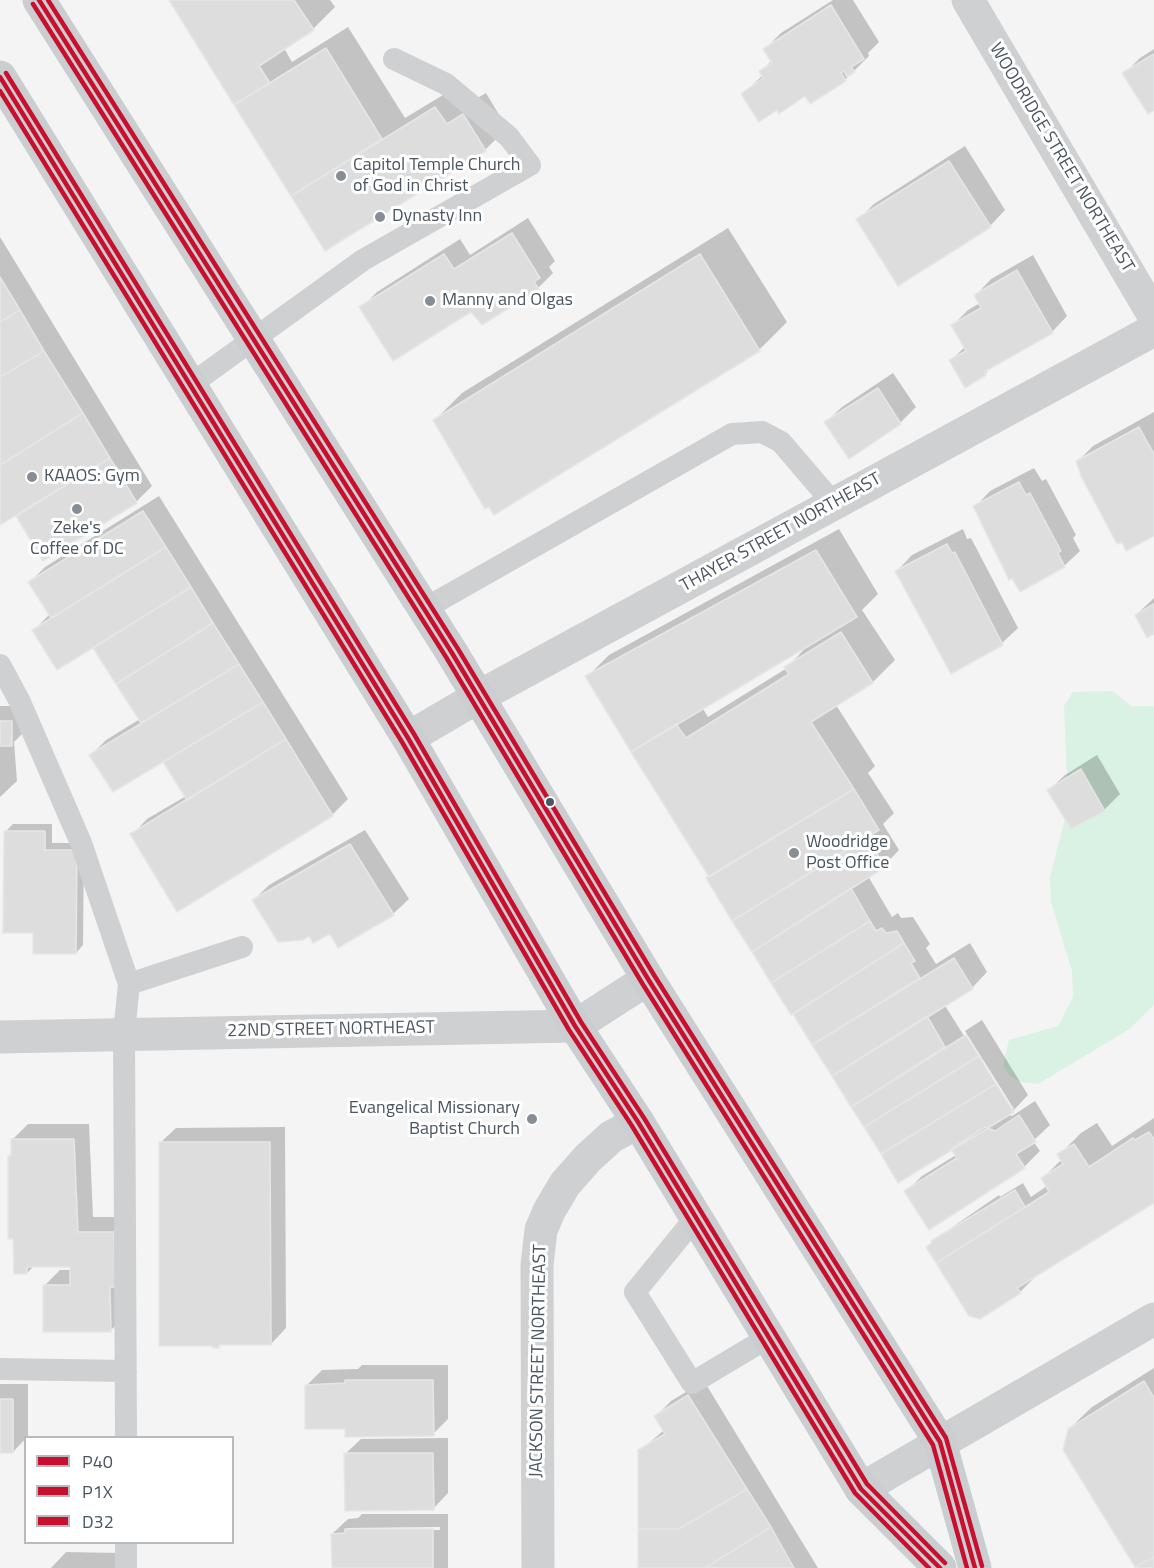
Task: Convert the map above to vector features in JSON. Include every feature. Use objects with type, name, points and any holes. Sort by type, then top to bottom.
[{"type":"main road","points":[[39,0],[424,609],[648,979],[940,1442],[975,1568]]},
{"type":"main road","points":[[0,77],[408,738],[575,1026],[638,1122],[861,1489],[939,1568]]},
{"type":"street","name":"WOODRIDGE STREET NORTHEAST","points":[[968,0],[1154,316]]},
{"type":"street","name":"THAYER STREET NORTHEAST","points":[[408,738],[478,697],[1154,330]]},
{"type":"street","points":[[575,1026],[648,979]]},
{"type":"street","name":"22ND STREET NORTHEAST","points":[[0,1036],[575,1026]]},
{"type":"street","name":"JACKSON STREET NORTHEAST","points":[[538,1568],[537,1265],[541,1230],[565,1184],[588,1158],[611,1137],[638,1122]]},
{"type":"street","points":[[861,1489],[1154,1319]]},
{"type":"lane","points":[[190,385],[363,260],[530,165],[509,136],[446,84],[394,59]]},
{"type":"lane","points":[[424,609],[732,434],[762,432],[781,442],[834,504]]},
{"type":"lane","points":[[0,665],[19,700],[81,843],[129,984],[124,1033],[126,1436]]},
{"type":"lane","points":[[129,984],[242,947]]},
{"type":"lane","points":[[696,1217],[635,1292],[692,1383],[769,1337]]},
{"type":"lane","points":[[0,1369],[126,1371]]},
{"type":"lane","points":[[126,1544],[126,1568]]},
{"type":"green space","points":[[1113,691],[1131,706],[1154,706],[1154,1005],[1128,1030],[1038,1084],[1020,1082],[1010,1076],[1003,1066],[1009,1040],[1058,1026],[1073,996],[1072,971],[1051,902],[1050,877],[1065,819],[1071,829],[1105,811],[1081,770],[1067,778],[1064,706],[1073,692]]},
{"type":"building","points":[[169,0],[294,0],[314,30],[259,66],[270,83],[234,105]]},
{"type":"building","points":[[831,5],[864,59],[851,67],[855,72],[847,77],[844,71],[841,73],[846,81],[810,104],[805,96],[779,114],[777,110],[759,122],[741,94],[763,78],[759,71],[772,63],[763,49]]},
{"type":"building","points":[[326,48],[382,139],[291,196],[234,105]]},
{"type":"building","points":[[1154,54],[1154,110],[1148,114],[1122,73]]},
{"type":"building","points":[[435,107],[447,124],[463,114],[486,151],[325,251],[291,196]]},
{"type":"building","points":[[949,161],[991,227],[898,286],[856,219]]},
{"type":"building","points":[[512,233],[540,278],[534,282],[539,289],[482,325],[471,312],[393,361],[359,307],[444,254],[454,269]]},
{"type":"building","points":[[700,254],[760,351],[494,515],[489,507],[485,509],[433,420]]},
{"type":"building","points":[[1017,270],[1053,333],[984,372],[986,375],[965,388],[949,360],[966,351],[951,325],[981,308],[974,295]]},
{"type":"building","points":[[0,277],[20,310],[0,322]]},
{"type":"building","points":[[20,310],[44,351],[0,377],[0,322]]},
{"type":"building","points":[[44,351],[83,413],[0,465],[0,377]]},
{"type":"building","points":[[878,388],[901,424],[849,459],[824,422]]},
{"type":"building","points":[[83,413],[110,458],[0,525],[0,465]]},
{"type":"building","points":[[1139,427],[1154,454],[1154,536],[1126,551],[1122,542],[1117,544],[1081,476],[1076,461]]},
{"type":"building","name":"Zeke's Coffee of DC","points":[[110,458],[137,503],[43,561],[16,516]]},
{"type":"building","points":[[1019,482],[1026,495],[1030,493],[1061,551],[1058,553],[1065,567],[1020,592],[1012,578],[1009,580],[973,506]]},
{"type":"building","points":[[143,511],[166,547],[51,618],[28,582]]},
{"type":"building","points":[[947,544],[952,553],[955,552],[1003,645],[951,674],[895,571]]},
{"type":"building","points":[[166,547],[191,587],[57,670],[32,630]]},
{"type":"building","points":[[816,550],[857,617],[631,752],[585,676]]},
{"type":"building","points":[[191,587],[213,623],[116,684],[93,648]]},
{"type":"building","points":[[1154,604],[1154,634],[1147,638],[1135,615]]},
{"type":"building","points":[[213,623],[239,664],[141,723],[116,684]]},
{"type":"building","points":[[841,632],[873,683],[811,722],[854,789],[709,877],[631,752],[676,724],[686,738],[789,674],[784,667]]},
{"type":"building","points":[[239,664],[263,702],[113,792],[89,755]]},
{"type":"building","points":[[263,702],[286,739],[187,800],[163,762]]},
{"type":"building","points":[[0,721],[12,721],[12,746],[0,746]]},
{"type":"building","points":[[286,739],[333,816],[177,912],[130,834]]},
{"type":"building","points":[[1081,769],[1105,811],[1071,829],[1047,790]]},
{"type":"building","name":"Woodridge Post Office","points":[[854,789],[879,830],[732,921],[706,878]]},
{"type":"building","points":[[4,831],[45,831],[45,850],[77,850],[76,954],[33,954],[33,933],[3,933]]},
{"type":"building","points":[[867,838],[885,867],[752,952],[732,921]]},
{"type":"building","points":[[350,844],[394,915],[338,948],[330,934],[313,943],[309,936],[303,940],[278,942],[252,900]]},
{"type":"building","points":[[851,888],[870,921],[771,983],[752,952]]},
{"type":"building","points":[[870,921],[876,931],[882,928],[886,933],[897,931],[904,943],[791,1015],[771,983]]},
{"type":"building","points":[[904,943],[915,961],[911,963],[920,978],[812,1045],[793,1014]]},
{"type":"building","points":[[954,958],[973,989],[832,1076],[812,1045]]},
{"type":"building","points":[[927,1016],[945,1047],[851,1107],[832,1076]]},
{"type":"building","points":[[966,1035],[979,1056],[864,1127],[851,1107]]},
{"type":"building","points":[[979,1056],[996,1084],[881,1154],[864,1127]]},
{"type":"building","points":[[996,1084],[1014,1112],[898,1183],[881,1154]]},
{"type":"building","points":[[1019,1115],[1036,1142],[1016,1154],[1025,1168],[929,1230],[904,1191],[957,1158],[951,1149],[985,1127],[995,1131]]},
{"type":"building","points":[[1149,1132],[1154,1139],[1154,1203],[1017,1288],[1021,1293],[980,1319],[969,1316],[936,1263],[1049,1192],[1041,1178],[1063,1164],[1057,1154],[1074,1144],[1089,1167],[1133,1138],[1135,1140]]},
{"type":"building","points":[[11,1139],[74,1139],[78,1232],[114,1232],[115,1287],[110,1287],[111,1332],[43,1332],[43,1285],[70,1285],[70,1267],[27,1267],[27,1274],[14,1274],[13,1239],[8,1239],[8,1156],[11,1156]]},
{"type":"building","points":[[159,1142],[270,1142],[271,1345],[219,1345],[219,1348],[159,1346]]},
{"type":"building","points":[[1015,1190],[1025,1207],[936,1263],[926,1247],[932,1243],[931,1241]]},
{"type":"building","points":[[345,1380],[433,1380],[434,1436],[345,1437],[345,1429],[305,1429],[305,1385],[345,1383]]},
{"type":"building","points":[[1144,1381],[1154,1398],[1154,1557],[1135,1567],[1063,1450],[1068,1429]]},
{"type":"building","points":[[688,1395],[747,1489],[679,1529],[638,1529],[638,1450],[665,1434],[654,1416]]},
{"type":"building","points":[[0,1399],[13,1399],[13,1453],[0,1453]]},
{"type":"building","points":[[344,1453],[433,1453],[434,1510],[345,1511]]},
{"type":"building","points":[[747,1489],[771,1527],[705,1568],[638,1568],[638,1529],[679,1529]]},
{"type":"building","points":[[771,1527],[794,1568],[705,1568]]},
{"type":"building","points":[[345,1529],[433,1529],[433,1568],[332,1568],[331,1534],[345,1533]]},
{"type":"building","points":[[1154,1557],[1154,1568],[1135,1567]]},
{"type":"transit line","name":"P40","points":[[39,0],[452,653],[648,979],[940,1442],[975,1568]]},
{"type":"transit line","name":"D32","points":[[48,0],[458,649],[654,975],[946,1438],[982,1566]]},
{"type":"transit line","name":"P1X","points":[[33,4],[446,657],[642,983],[933,1445],[967,1568]]},
{"type":"transit line","name":"D32","points":[[6,73],[414,734],[581,1022],[644,1118],[867,1484],[945,1563]]},
{"type":"transit line","name":"P40","points":[[0,77],[408,738],[575,1026],[638,1122],[861,1489],[940,1568]]},
{"type":"transit line","name":"P1X","points":[[0,91],[402,742],[569,1030],[632,1126],[855,1493],[929,1568]]},
{"type":"place","name":"Capitol Temple Church of God in Christ","points":[[341,176]]},
{"type":"place","name":"Dynasty Inn","points":[[380,217]]},
{"type":"place","name":"Manny and Olgas","points":[[430,301]]},
{"type":"place","name":"KAAOS: Gym","points":[[32,477]]},
{"type":"place","name":"Zeke's Coffee of DC","points":[[77,509]]},
{"type":"place","name":"Woodridge Post Office","points":[[794,853]]},
{"type":"place","name":"Evangelical Missionary Baptist Church","points":[[532,1119]]}]
